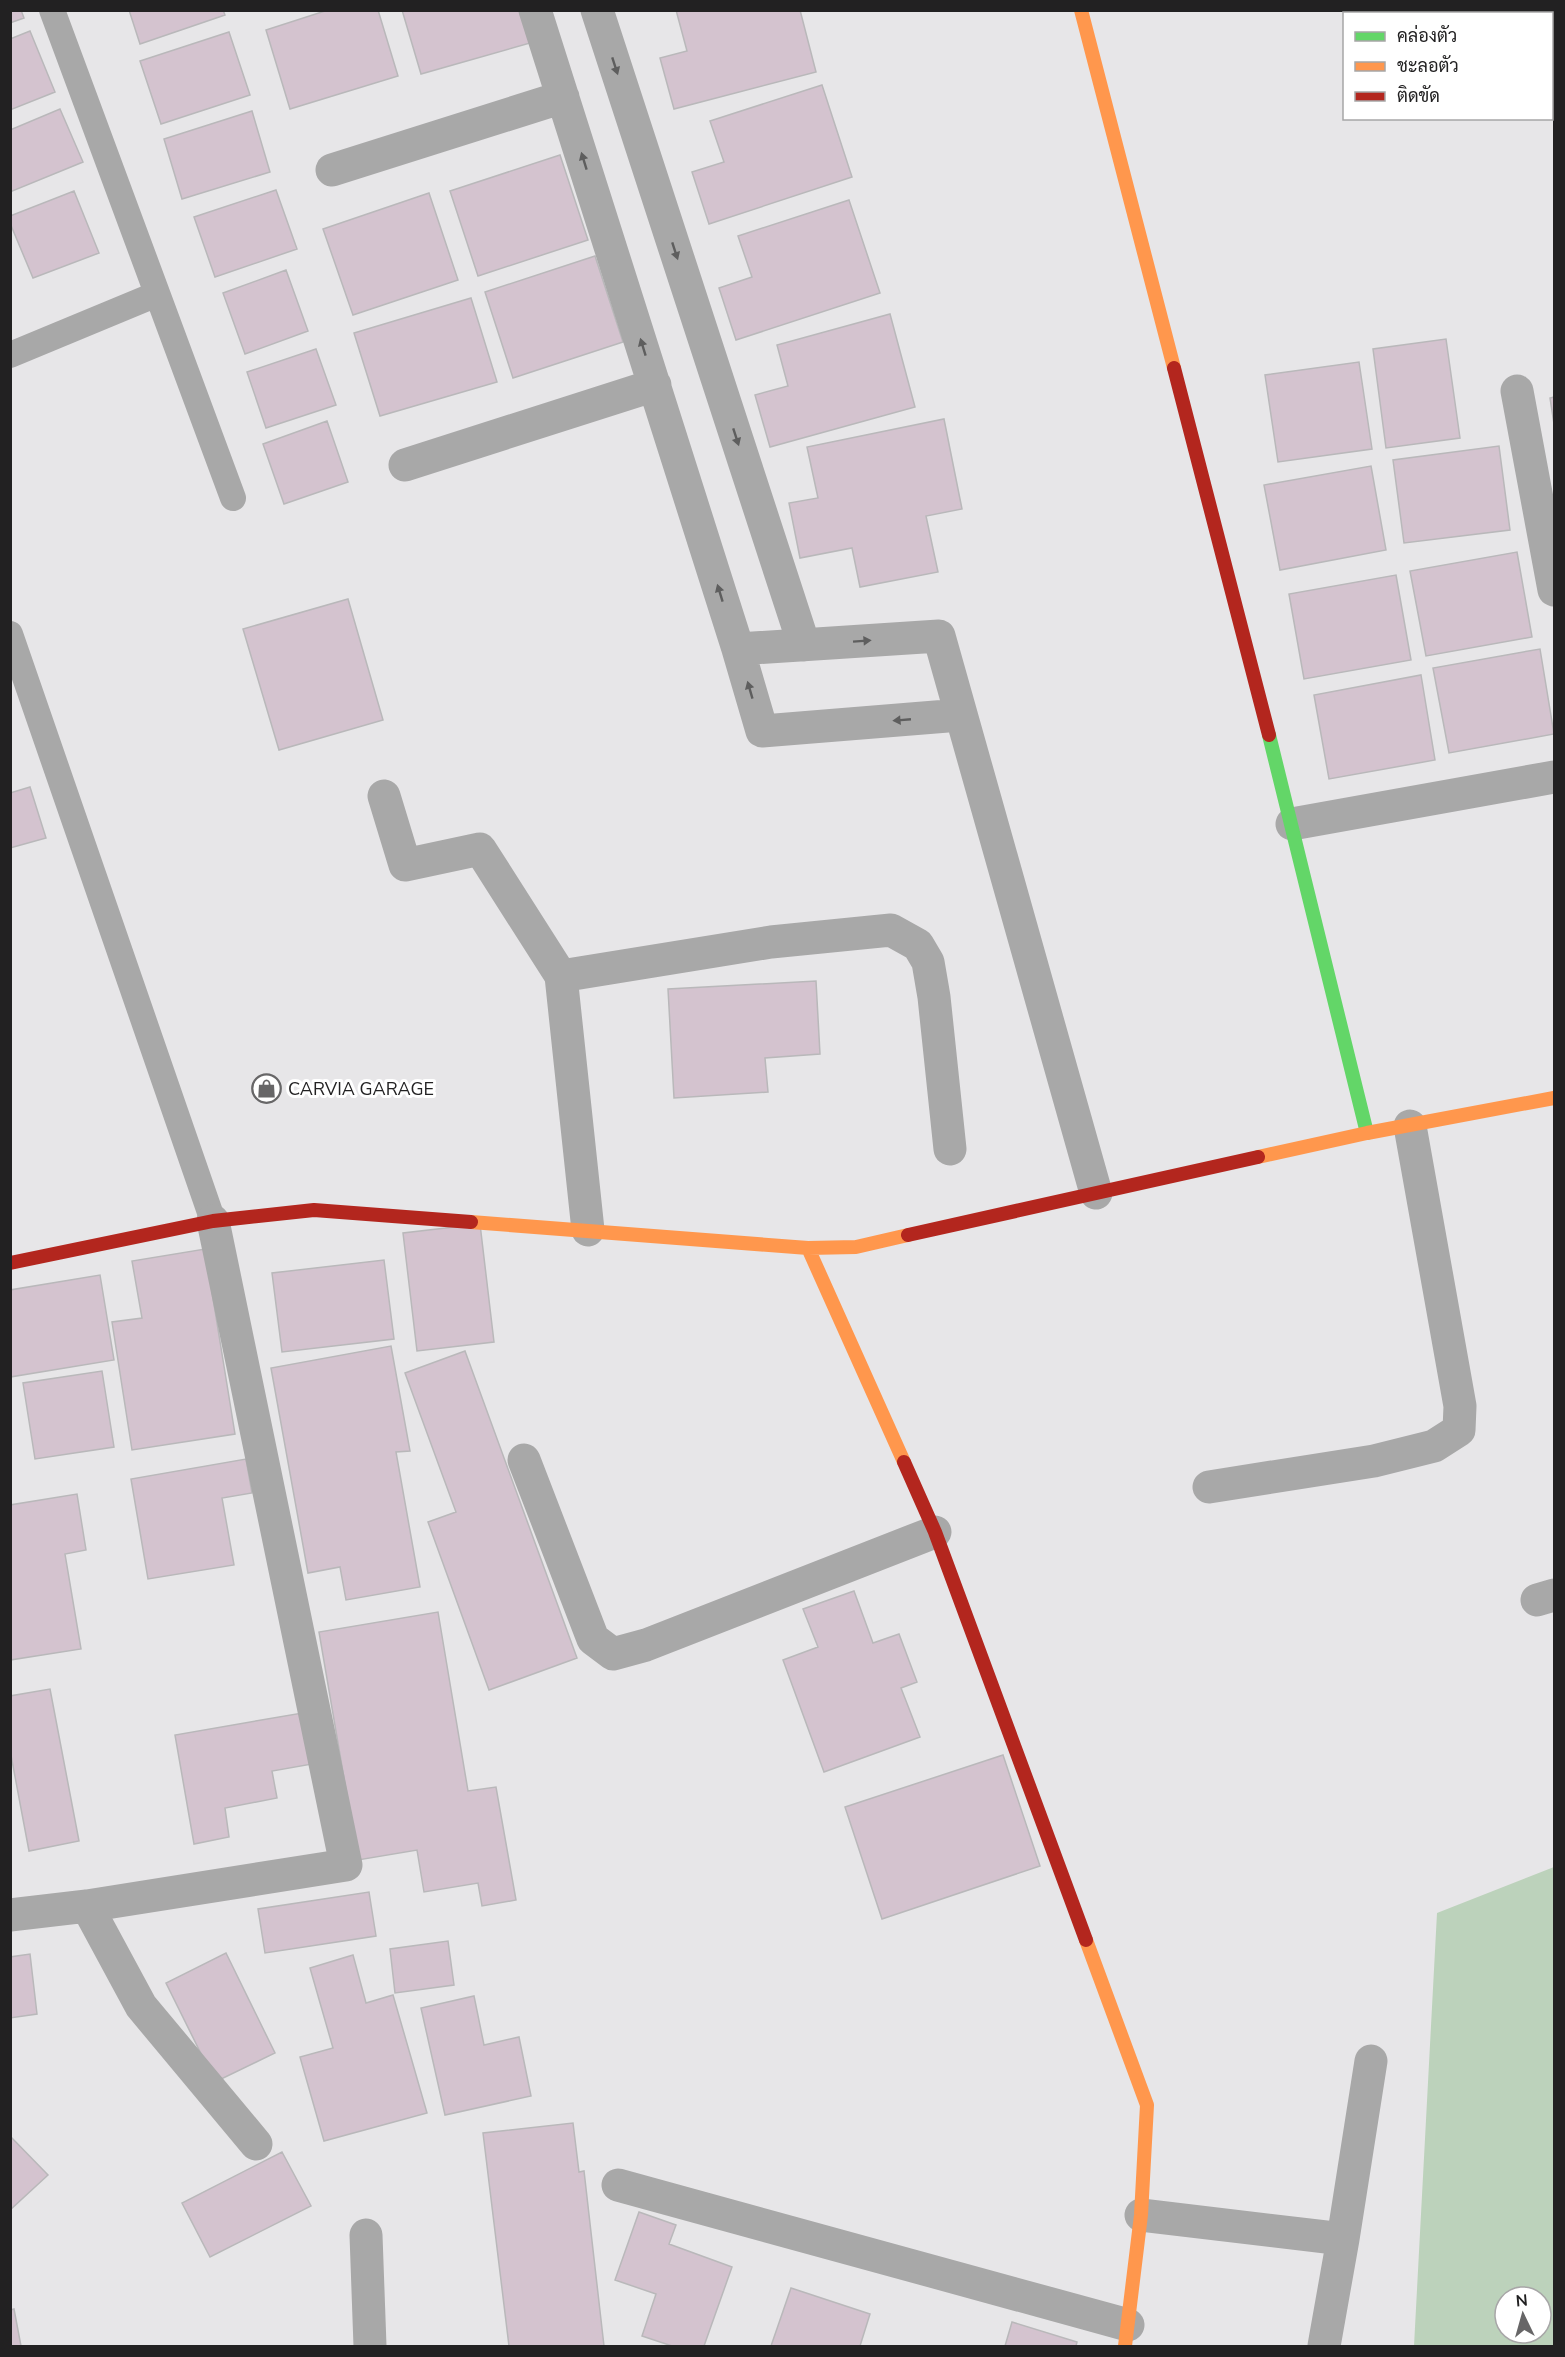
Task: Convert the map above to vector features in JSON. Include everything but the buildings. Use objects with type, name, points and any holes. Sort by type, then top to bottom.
[{"type":"street","points":[[535,10],[655,385],[762,731],[960,715]]},
{"type":"street","points":[[597,10],[804,645]]},
{"type":"street","points":[[1081,10],[1292,824],[1367,1133]]},
{"type":"street","points":[[332,170],[563,97]]},
{"type":"street","points":[[405,465],[655,385]]},
{"type":"street","points":[[1517,391],[1554,590]]},
{"type":"street","points":[[738,649],[939,636],[1096,1193]]},
{"type":"street","points":[[1292,824],[1554,777]]},
{"type":"street","points":[[384,796],[405,865],[480,849],[561,976],[588,1230]]},
{"type":"street","points":[[561,976],[771,942],[891,930],[918,945],[928,962],[934,997],[950,1149]]},
{"type":"street","points":[[10,1263],[213,1221],[314,1210],[808,1248],[856,1247],[1367,1133],[1554,1098]]},
{"type":"street","points":[[1209,1487],[1374,1461],[1434,1446],[1459,1430],[1460,1406],[1410,1125]]},
{"type":"street","points":[[10,1915],[87,1906],[346,1865],[213,1221]]},
{"type":"street","points":[[618,2185],[1127,2336],[1142,2215],[1147,2104],[935,1532],[808,1248]]},
{"type":"street","points":[[524,1460],[592,1639],[613,1654],[646,1646],[935,1532]]},
{"type":"street","points":[[87,1906],[141,2006],[256,2144]]},
{"type":"street","points":[[1324,2346],[1371,2061]]},
{"type":"street","points":[[1142,2215],[1343,2239]]},
{"type":"street","points":[[366,2235],[370,2346]]},
{"type":"lane","points":[[52,10],[233,498]]},
{"type":"lane","points":[[10,355],[157,294]]},
{"type":"lane","points":[[10,634],[213,1221]]},
{"type":"green space","points":[[1554,1867],[1554,2346],[1414,2346],[1437,1913]]},
{"type":"traffic: fast","points":[[1269,735],[1367,1133]]},
{"type":"traffic: slow","points":[[1081,10],[1174,368]]},
{"type":"traffic: slow","points":[[1258,1157],[1367,1133],[1554,1098]]},
{"type":"traffic: slow","points":[[471,1222],[808,1248],[856,1247],[908,1235]]},
{"type":"traffic: slow","points":[[808,1248],[904,1462]]},
{"type":"traffic: slow","points":[[1086,1940],[1147,2105],[1141,2215],[1125,2346]]},
{"type":"traffic: jam","points":[[1174,368],[1269,735]]},
{"type":"traffic: jam","points":[[908,1235],[1258,1157]]},
{"type":"traffic: jam","points":[[10,1263],[213,1221],[314,1210],[471,1222]]},
{"type":"traffic: jam","points":[[904,1462],[935,1532],[1086,1940]]},
{"type":"place","name":"CARVIA GARAGE","points":[[267,1089]]}]
